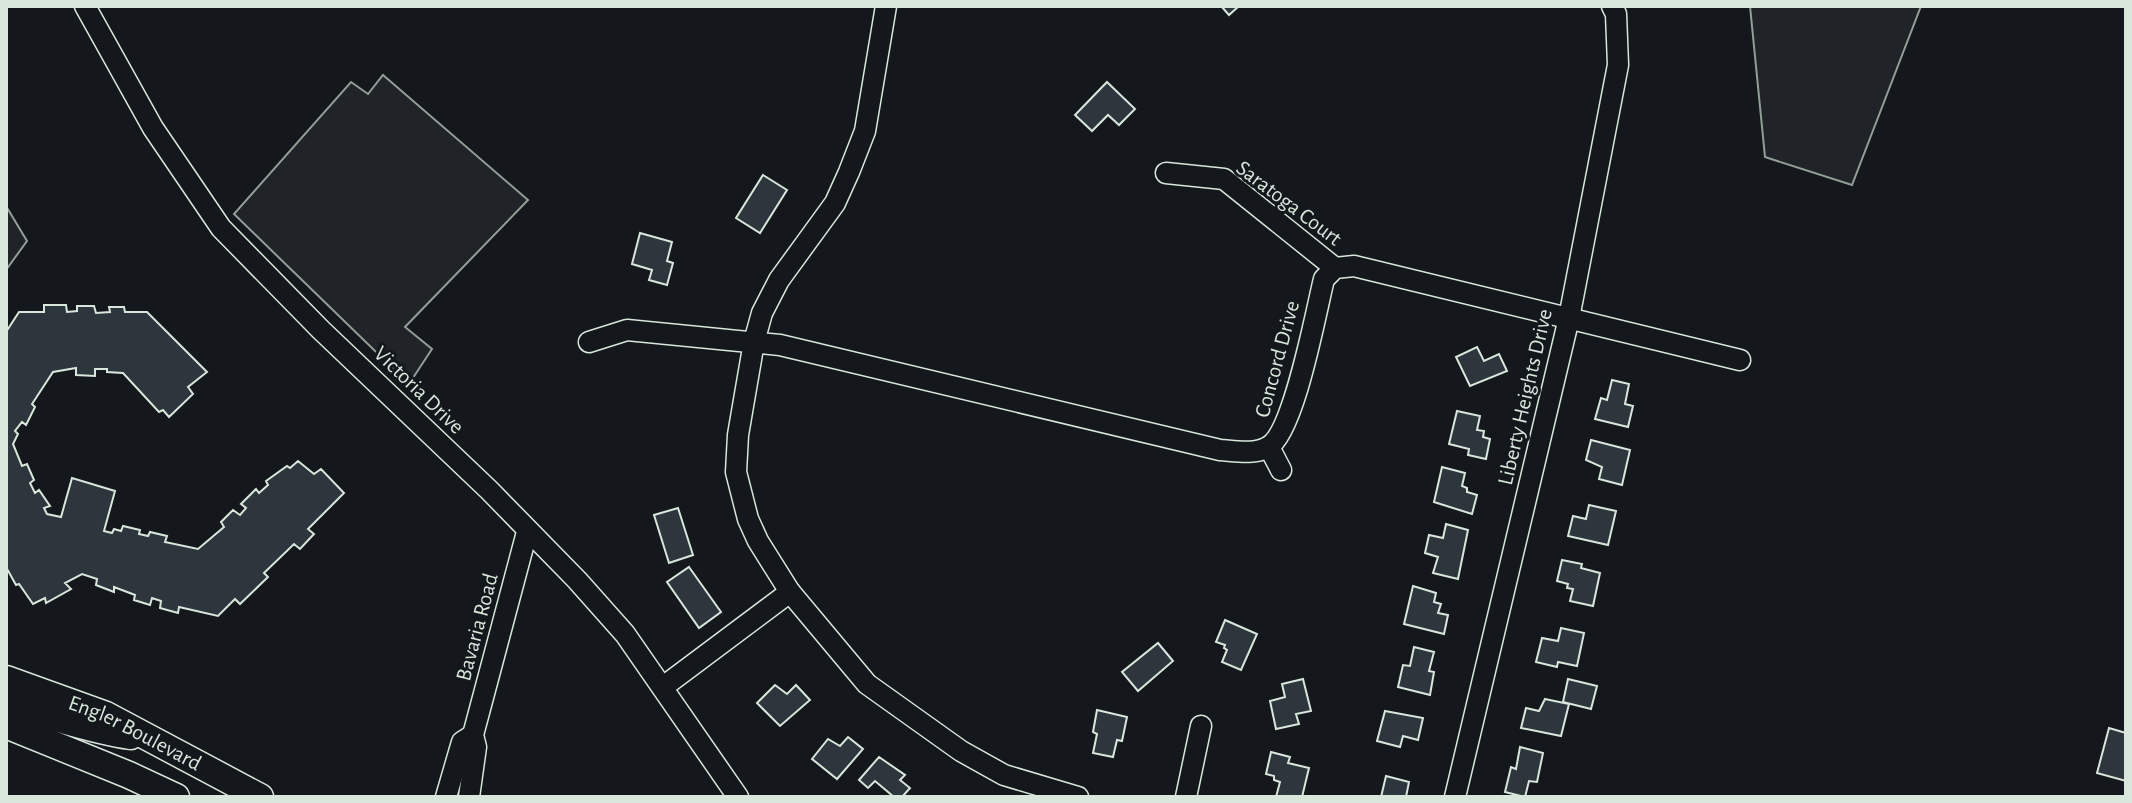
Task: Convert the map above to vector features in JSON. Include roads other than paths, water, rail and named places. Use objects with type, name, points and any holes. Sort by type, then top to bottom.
[{"type":"main road","name":"Engler Boulevard","points":[[6,679],[106,715],[260,797]]},
{"type":"main road","points":[[6,705],[100,732],[154,740]]},
{"type":"main road","name":"Engler Boulevard","points":[[6,725],[176,797]]},
{"type":"street","name":"Victoria Drive","points":[[85,6],[153,128],[221,228],[577,580],[625,634],[738,797]]},
{"type":"street","points":[[886,6],[865,131],[849,172],[835,203],[779,280],[762,313],[738,435],[736,472],[748,519],[758,541],[790,592],[867,684],[922,726],[1004,775],[1078,797]]},
{"type":"street","name":"Liberty Heights Drive","points":[[1455,797],[1569,318],[1618,65],[1616,14],[1612,6]]},
{"type":"street","name":"Saratoga Court","points":[[1166,173],[1224,179],[1335,268]]},
{"type":"street","points":[[1335,268],[1354,266],[1740,360]]},
{"type":"street","name":"Concord Drive","points":[[589,342],[627,330],[780,345],[1220,450],[1247,452],[1269,447],[1283,431],[1324,279],[1335,268]]},
{"type":"street","points":[[1269,447],[1281,470]]},
{"type":"street","name":"Bavaria Road","points":[[469,797],[476,747],[473,735],[527,532]]},
{"type":"street","points":[[663,687],[790,592]]},
{"type":"street","points":[[1186,797],[1201,726]]},
{"type":"street","name":"Bavaria Road","points":[[446,797],[462,742],[473,735]]}]
